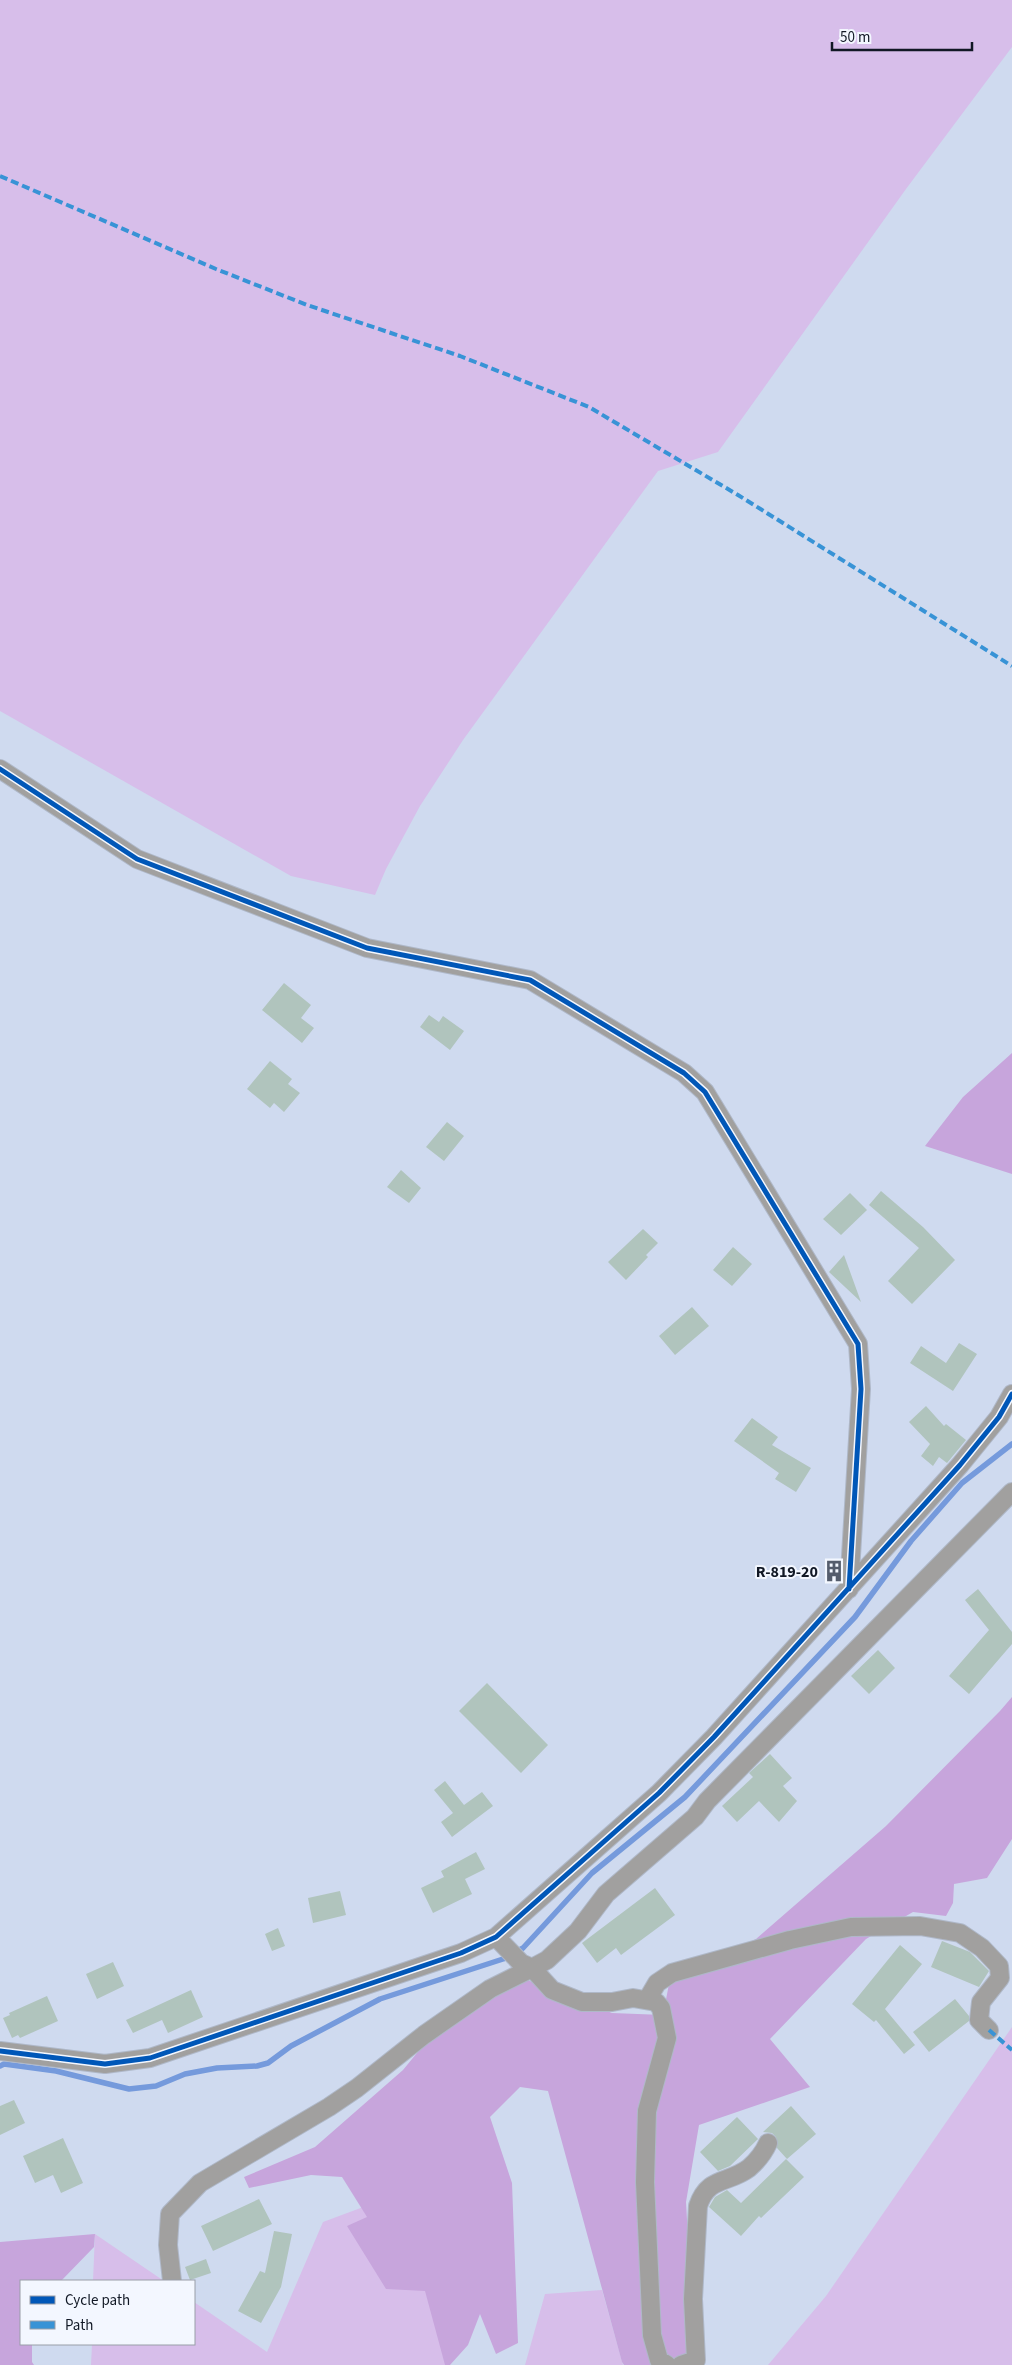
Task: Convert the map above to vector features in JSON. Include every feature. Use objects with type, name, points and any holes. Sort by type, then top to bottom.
[{"type":"street","points":[[0,769],[137,858],[367,948],[530,980],[684,1073],[705,1092],[858,1344],[861,1389],[849,1589]]},
{"type":"street","points":[[0,2051],[106,2064],[150,2058],[461,1953],[496,1936],[659,1793],[714,1738],[960,1466],[999,1417],[1012,1394]]},
{"type":"street","points":[[172,2280],[168,2245],[170,2214],[200,2183],[329,2107],[357,2088],[424,2034],[490,1989],[547,1960],[578,1931],[606,1894],[695,1817],[707,1801],[1012,1492]]},
{"type":"street","points":[[647,2000],[656,1983],[672,1973],[692,1966],[790,1940],[851,1927],[920,1926],[960,1933],[982,1948],[999,1966],[1000,1978],[981,2002],[979,2020],[989,2030]]},
{"type":"street","points":[[496,1936],[521,1963],[532,1968],[552,1990],[582,2002],[612,2002],[633,1998],[656,2002],[660,2008],[668,2038],[647,2111],[645,2182],[652,2335],[659,2360],[667,2365]]},
{"type":"street","points":[[681,2365],[696,2360],[693,2299],[698,2206],[702,2194],[713,2183],[748,2168],[763,2152],[768,2143]]},
{"type":"shaded area","points":[[0,0],[1012,0],[1012,47],[906,189],[718,452],[658,471],[463,740],[420,806],[386,869],[375,895],[291,876],[0,711]]},
{"type":"shaded area","points":[[1012,1053],[1012,1174],[925,1146],[963,1097]]},
{"type":"shaded area","points":[[1012,1697],[1012,1839],[987,1878],[954,1884],[953,1903],[946,1916],[913,1912],[866,1939],[770,2039],[810,2087],[699,2125],[686,2202],[689,2256],[687,2365],[624,2365],[622,2362],[548,2091],[520,2087],[490,2117],[512,2183],[518,2343],[496,2354],[480,2314],[468,2345],[450,2365],[445,2365],[425,2291],[386,2289],[347,2226],[367,2217],[342,2177],[311,2175],[249,2188],[244,2177],[315,2147],[403,2070],[463,1997],[507,1972],[612,2013],[663,2015],[669,1984],[756,1939],[886,1826]]},
{"type":"shaded area","points":[[1012,2027],[1012,2365],[768,2365],[826,2296]]},
{"type":"shaded area","points":[[374,2203],[424,2281],[450,2365],[91,2365],[92,2345],[195,2345],[195,2303],[267,2352],[323,2222]]},
{"type":"shaded area","points":[[95,2234],[163,2280],[93,2280]]},
{"type":"shaded area","points":[[95,2234],[94,2247],[62,2280],[20,2280],[20,2345],[32,2345],[32,2362],[34,2365],[0,2365],[0,2242]]},
{"type":"shaded area","points":[[602,2290],[623,2365],[525,2365],[545,2294]]},
{"type":"building","points":[[284,983],[311,1005],[301,1018],[314,1028],[302,1043],[262,1010]]},
{"type":"building","points":[[429,1015],[439,1022],[443,1016],[464,1031],[450,1050],[420,1027]]},
{"type":"building","points":[[270,1061],[292,1079],[288,1084],[300,1093],[284,1112],[274,1103],[270,1108],[247,1089]]},
{"type":"building","points":[[447,1122],[464,1136],[444,1161],[426,1147]]},
{"type":"building","points":[[401,1170],[421,1188],[409,1203],[387,1187]]},
{"type":"building","points":[[881,1191],[923,1227],[955,1260],[912,1304],[888,1281],[919,1248],[869,1205]]},
{"type":"building","points":[[850,1193],[867,1210],[841,1235],[823,1219]]},
{"type":"building","points":[[643,1229],[658,1243],[646,1255],[648,1257],[626,1280],[608,1262]]},
{"type":"building","points":[[733,1247],[752,1264],[732,1286],[713,1270]]},
{"type":"building","points":[[844,1255],[861,1302],[829,1272]]},
{"type":"building","points":[[692,1307],[709,1326],[675,1355],[659,1336]]},
{"type":"building","points":[[959,1343],[977,1354],[953,1391],[910,1363],[921,1346],[946,1363]]},
{"type":"building","points":[[926,1406],[944,1426],[946,1424],[966,1440],[947,1463],[939,1457],[933,1466],[921,1456],[930,1444],[909,1422]]},
{"type":"building","points":[[752,1418],[778,1437],[772,1445],[811,1468],[796,1492],[775,1479],[779,1473],[734,1441]]},
{"type":"building","points":[[978,1589],[1012,1632],[1012,1644],[969,1694],[949,1676],[989,1630],[965,1600]]},
{"type":"building","points":[[878,1650],[895,1668],[869,1694],[851,1676]]},
{"type":"building","points":[[487,1683],[548,1745],[521,1773],[459,1711]]},
{"type":"building","points":[[770,1754],[792,1778],[783,1786],[797,1801],[779,1822],[759,1801],[737,1822],[722,1806],[753,1777],[749,1773]]},
{"type":"building","points":[[445,1781],[464,1805],[482,1792],[493,1806],[452,1837],[441,1822],[453,1813],[434,1790]]},
{"type":"building","points":[[476,1852],[485,1869],[465,1879],[472,1894],[433,1913],[421,1888],[444,1877],[441,1871]]},
{"type":"building","points":[[655,1888],[675,1915],[621,1955],[616,1948],[597,1963],[582,1943]]},
{"type":"building","points":[[340,1891],[346,1915],[313,1923],[308,1898]]},
{"type":"building","points":[[278,1928],[285,1946],[272,1951],[265,1934]]},
{"type":"building","points":[[942,1941],[970,1952],[989,1971],[979,1987],[931,1967]]},
{"type":"building","points":[[900,1945],[922,1964],[885,2009],[915,2045],[904,2054],[876,2020],[874,2022],[852,2004]]},
{"type":"building","points":[[113,1962],[124,1986],[97,1999],[86,1974]]},
{"type":"building","points":[[191,1990],[203,2017],[168,2033],[162,2020],[133,2033],[126,2020]]},
{"type":"building","points":[[47,1996],[58,2021],[20,2038],[18,2035],[12,2038],[3,2018],[10,2015],[9,2013]]},
{"type":"building","points":[[955,1999],[969,2016],[969,2021],[929,2052],[913,2032]]},
{"type":"building","points":[[14,2100],[25,2123],[0,2135],[0,2106]]},
{"type":"building","points":[[791,2106],[816,2134],[787,2159],[777,2148],[776,2137],[772,2133],[763,2132]]},
{"type":"building","points":[[737,2117],[758,2139],[730,2166],[718,2171],[700,2152]]},
{"type":"building","points":[[63,2138],[83,2183],[61,2193],[53,2175],[35,2183],[23,2156]]},
{"type":"building","points":[[786,2159],[804,2177],[761,2218],[759,2216],[741,2236],[709,2207],[715,2197],[727,2190],[741,2203]]},
{"type":"building","points":[[259,2199],[272,2224],[213,2251],[201,2226]]},
{"type":"building","points":[[274,2231],[292,2234],[281,2287],[261,2323],[238,2311],[260,2271],[265,2273]]},
{"type":"building","points":[[206,2259],[211,2273],[190,2280],[185,2267]]},
{"type":"waterway","points":[[0,2066],[4,2064],[56,2071],[129,2089],[156,2086],[185,2074],[217,2068],[257,2066],[268,2063],[291,2046],[380,1999],[503,1959],[523,1948],[592,1873],[685,1797],[855,1617],[911,1541],[962,1483],[1012,1444]]},
{"type":"marked path","points":[[0,176],[216,269],[307,305],[460,356],[589,407],[738,495],[1012,666]]},
{"type":"marked path","points":[[989,2030],[1012,2050]]},
{"type":"cycle path","points":[[0,769],[137,859],[367,948],[530,980],[684,1073],[705,1092],[858,1344],[861,1389],[849,1589]]},
{"type":"cycle path","points":[[0,2051],[105,2064],[150,2058],[461,1953],[496,1937],[659,1793],[714,1737],[960,1465],[999,1417],[1012,1394]]},
{"type":"place","name":"R-819-20","points":[[834,1571]]}]
